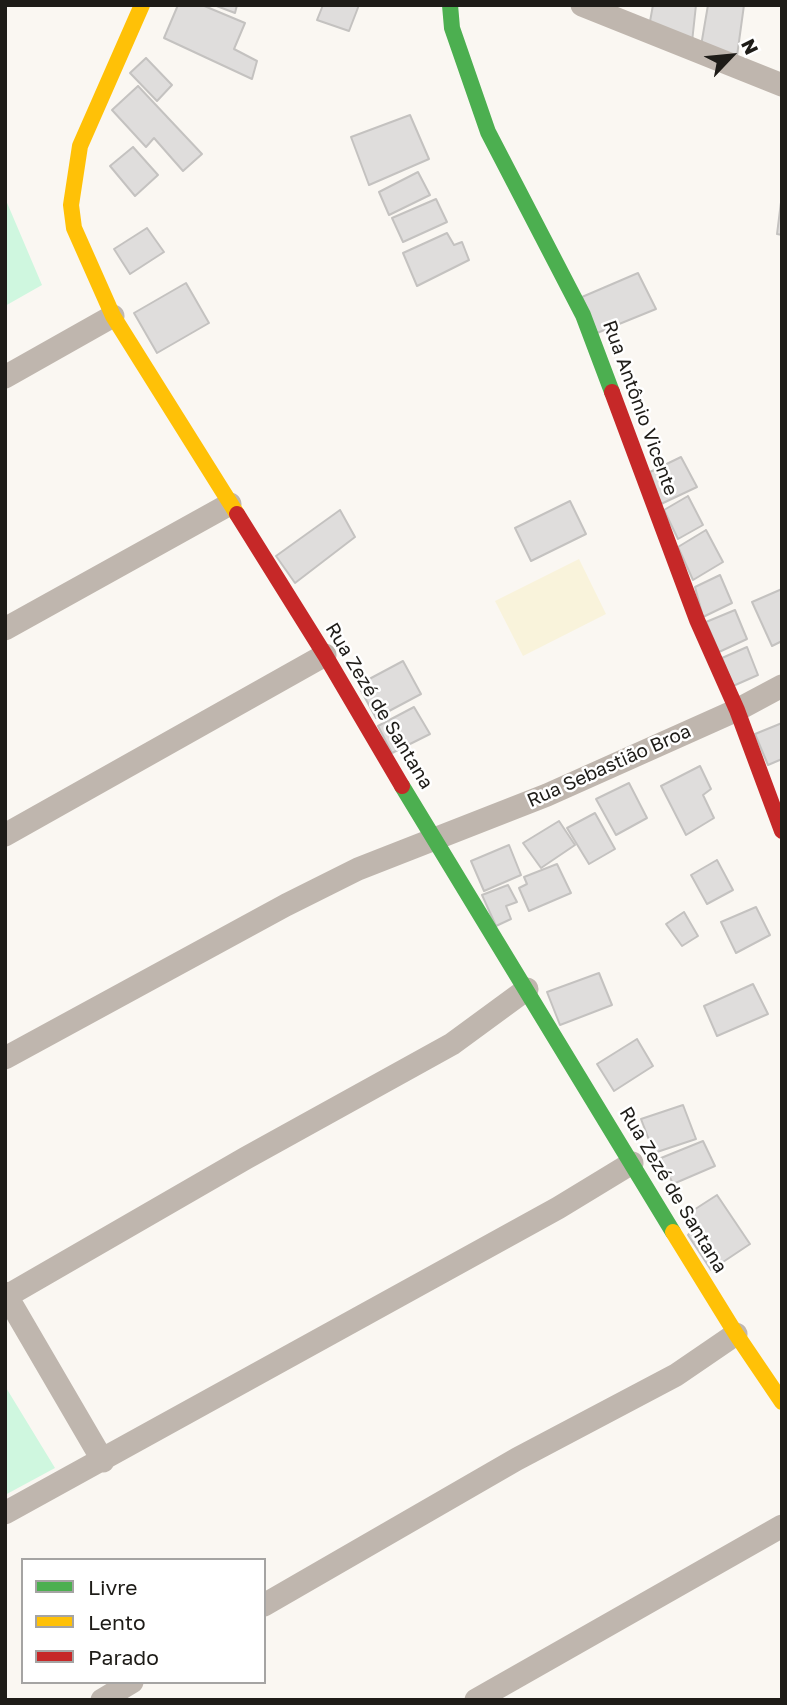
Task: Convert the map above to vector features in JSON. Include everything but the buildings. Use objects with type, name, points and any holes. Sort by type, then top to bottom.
[{"type":"main road","name":"Rua Zezé de Santana","points":[[142,5],[80,146],[71,205],[74,228],[113,316],[325,655],[434,840],[736,1334],[782,1402]]},
{"type":"main road","name":"Rua Antônio Vicente","points":[[450,5],[452,28],[488,132],[583,315],[697,620],[737,709],[782,831]]},
{"type":"street","points":[[582,5],[782,85]]},
{"type":"street","points":[[5,377],[113,316]]},
{"type":"street","points":[[5,629],[230,504]]},
{"type":"street","points":[[5,835],[325,655]]},
{"type":"street","name":"Rua Sebastião Broa","points":[[5,1058],[286,905],[358,869],[547,794],[737,709],[782,686]]},
{"type":"street","points":[[103,1461],[6,1295],[452,1044],[527,989]]},
{"type":"street","points":[[5,1513],[558,1208],[632,1163]]},
{"type":"street","points":[[266,1604],[517,1459],[676,1374],[736,1334]]},
{"type":"street","points":[[476,1700],[782,1526]]},
{"type":"street","points":[[102,1700],[129,1684]]},
{"type":"green space","points":[[5,198],[42,285],[5,306]]},
{"type":"green space","points":[[5,1386],[55,1468],[5,1495]]},
{"type":"sand","points":[[579,559],[606,614],[523,656],[495,601]]},
{"type":"traffic: fast","points":[[450,5],[452,28],[488,132],[583,315],[612,392]]},
{"type":"traffic: fast","points":[[402,786],[673,1232]]},
{"type":"traffic: slow","points":[[142,5],[80,146],[71,205],[74,228],[113,316],[237,514]]},
{"type":"traffic: slow","points":[[673,1232],[782,1402]]},
{"type":"traffic: jam","points":[[612,392],[697,620],[737,710],[782,831]]},
{"type":"traffic: jam","points":[[237,514],[325,655],[402,786]]}]
